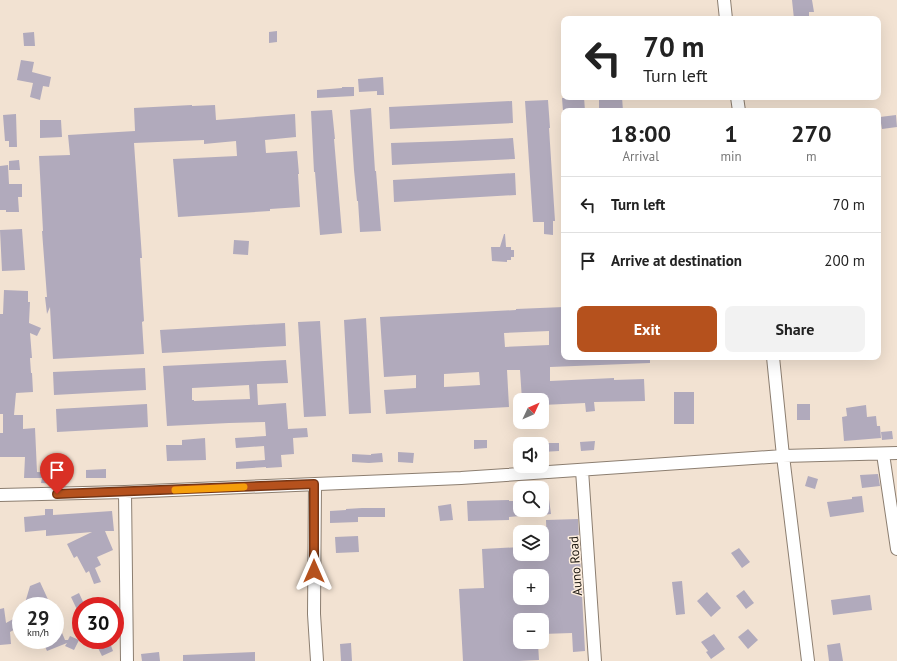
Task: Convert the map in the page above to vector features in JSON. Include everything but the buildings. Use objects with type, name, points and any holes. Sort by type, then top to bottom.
[{"type":"street","points":[[724,0],[726,16]]},
{"type":"street","points":[[773,360],[783,456],[808,661]]},
{"type":"street","points":[[0,495],[125,492],[461,478],[783,456],[897,453]]},
{"type":"street","points":[[883,454],[897,549]]},
{"type":"street","name":"Auno Road","points":[[582,470],[595,661]]},
{"type":"street","points":[[314,484],[314,614],[317,661]]},
{"type":"street","points":[[125,492],[127,661]]},
{"type":"slow traffic","points":[[175,490],[244,487]]},
{"type":"route","points":[[57,494],[314,484],[314,571]]}]
